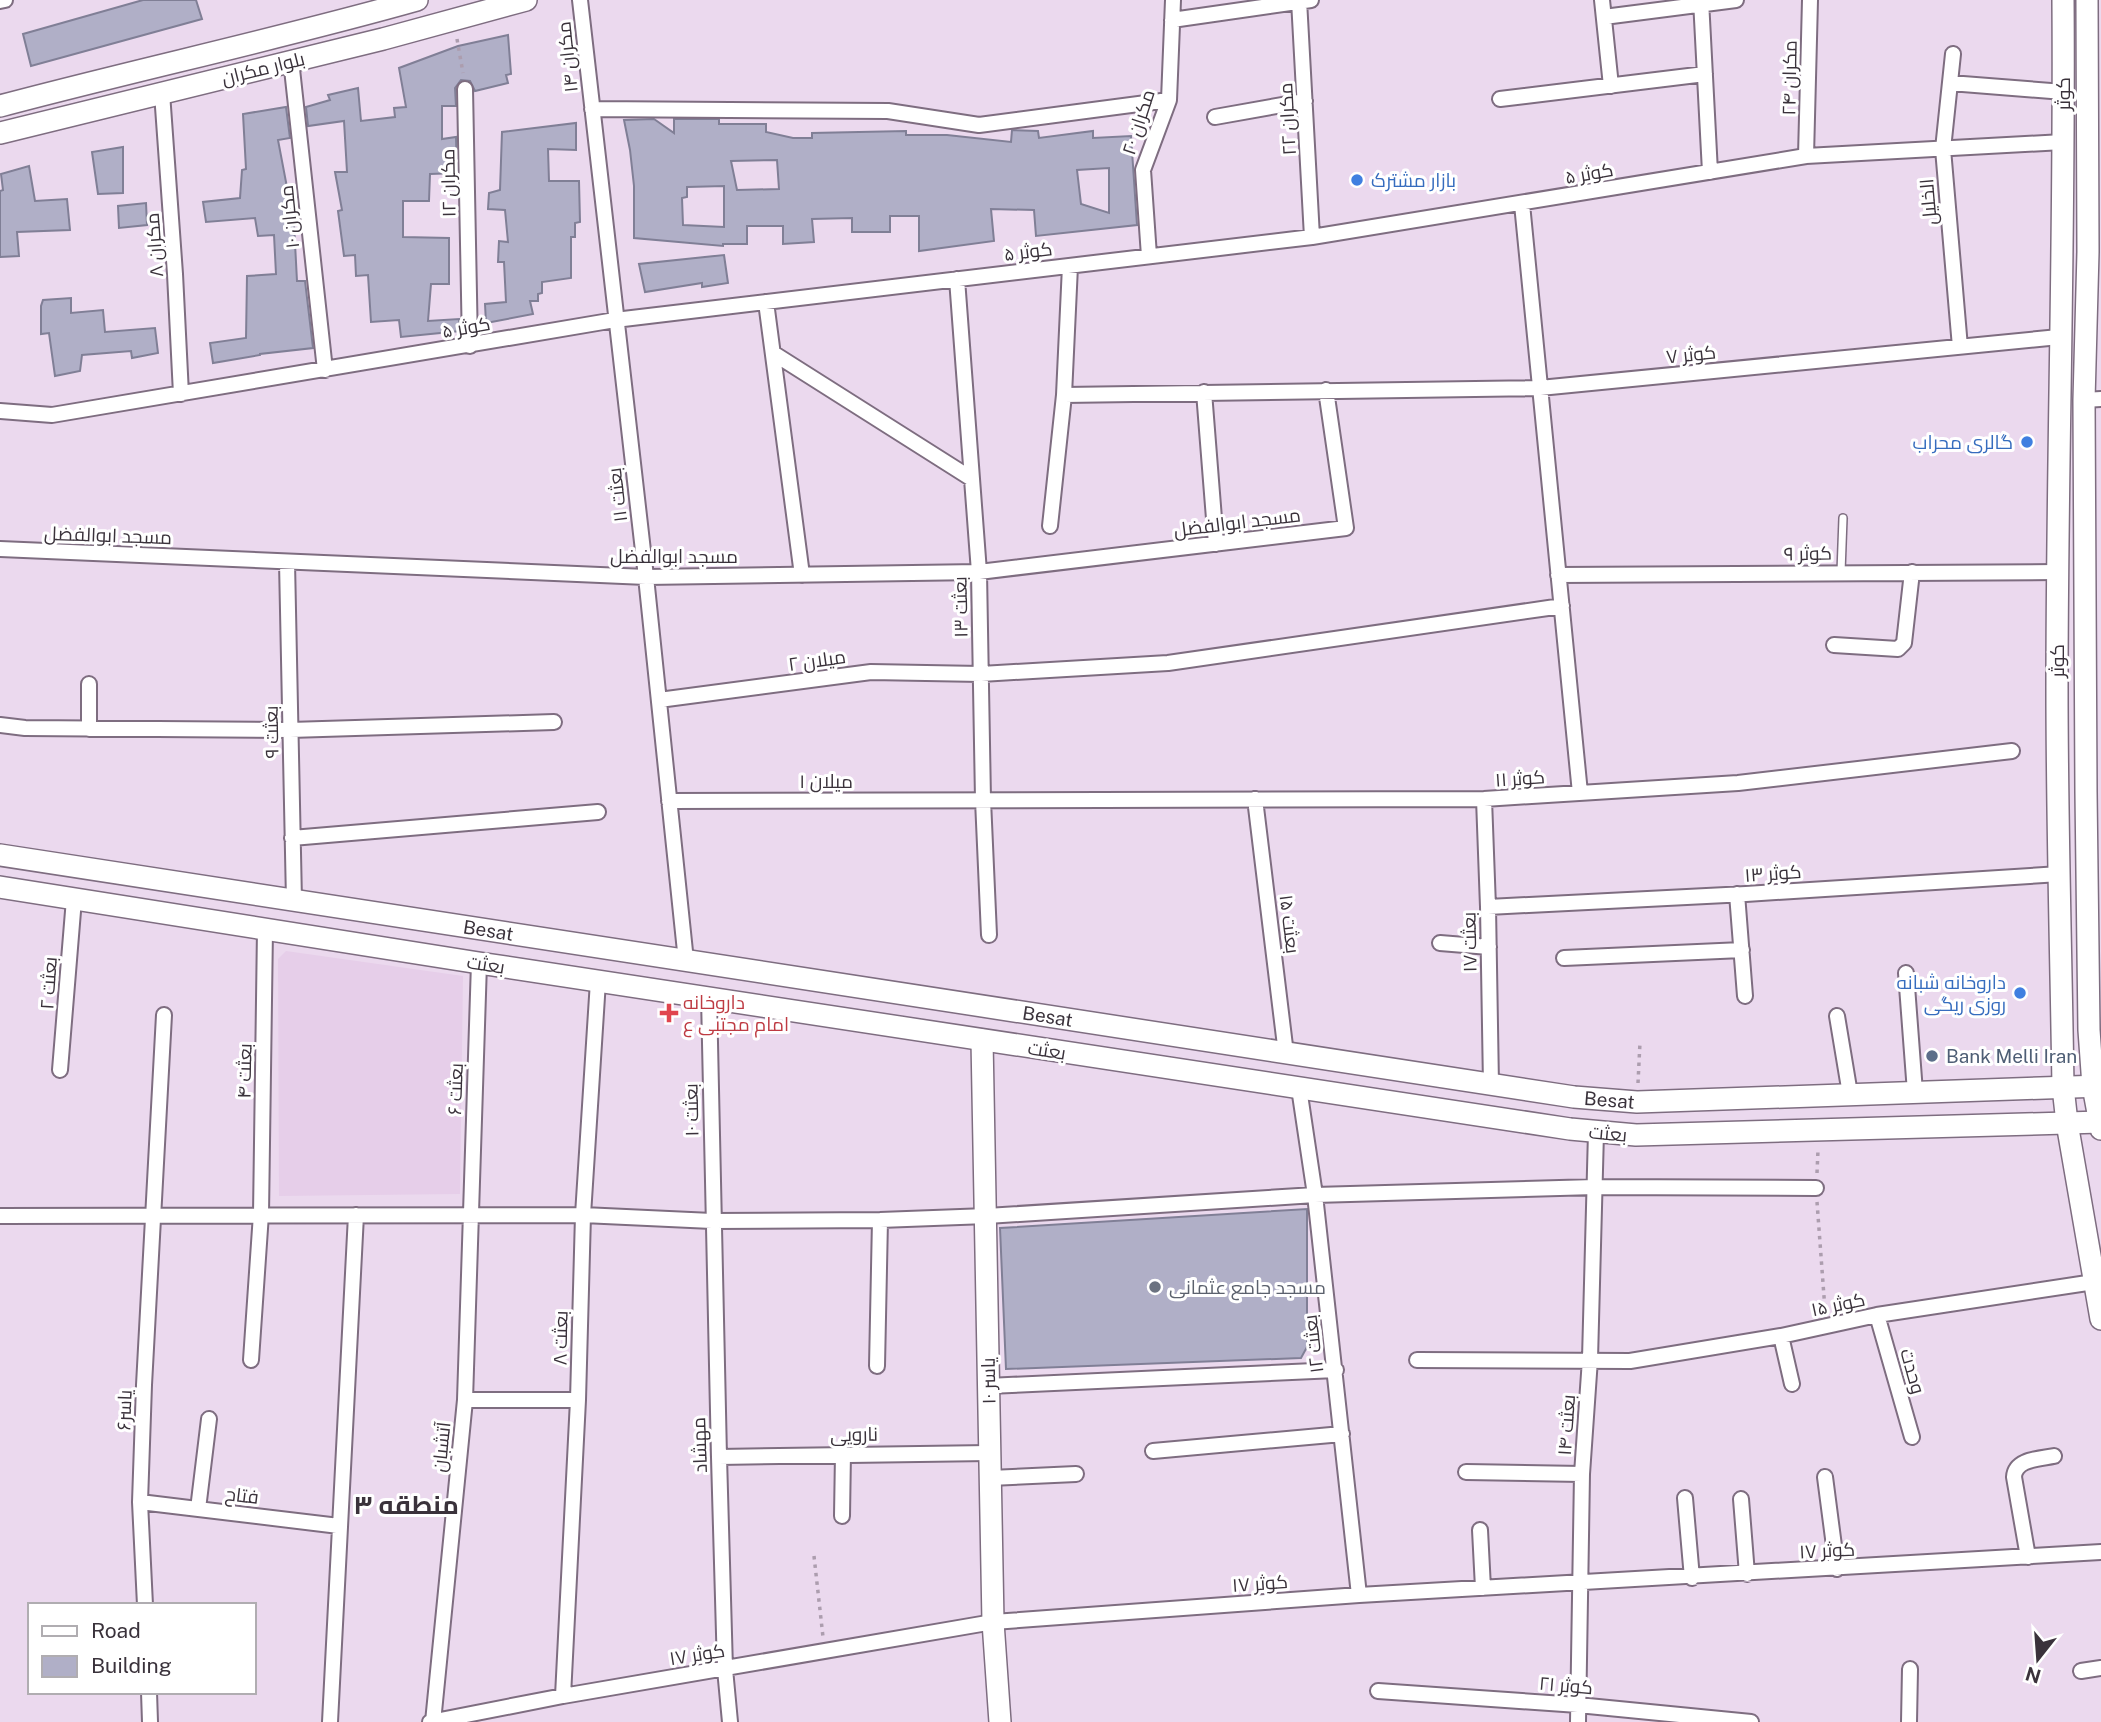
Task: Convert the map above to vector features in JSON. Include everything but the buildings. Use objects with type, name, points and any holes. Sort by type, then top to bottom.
[{"type":"main road","name":"بلوار مکران","points":[[0,106],[194,56],[341,22],[417,0]]},
{"type":"main road","name":"بلوار مکران","points":[[0,133],[526,0]]},
{"type":"main road","name":"کوثر","points":[[2063,0],[2057,572],[2063,1087],[2101,1319]]},
{"type":"main road","name":"کوثر","points":[[2087,0],[2088,252],[2093,400],[2095,1029],[2101,1124]]},
{"type":"main road","points":[[194,56],[200,83]]},
{"type":"main road","name":"Besat","points":[[0,855],[1574,1097],[1637,1102],[2097,1086]]},
{"type":"main road","points":[[25,892],[28,859]]},
{"type":"main road","name":"بعثت","points":[[0,887],[1365,1099],[1597,1132],[1636,1135],[2101,1124]]},
{"type":"main road","name":"یاسر ۱۰","points":[[982,1040],[993,1622],[1000,1722]]},
{"type":"main road","points":[[1365,1099],[1370,1066]]},
{"type":"street","name":"مکران ۱۴","points":[[580,0],[592,109]]},
{"type":"street","name":"مکران ۲۰","points":[[1149,256],[1143,170],[1169,100],[1173,0]]},
{"type":"street","points":[[1602,0],[1611,86]]},
{"type":"street","points":[[1604,17],[1701,1],[1736,0]]},
{"type":"street","name":"مکران ۲۴","points":[[1806,156],[1810,0]]},
{"type":"street","points":[[1172,20],[1303,1]]},
{"type":"street","name":"مکران ۲۲","points":[[1303,1],[1312,237]]},
{"type":"street","points":[[1701,1],[1710,172]]},
{"type":"street","name":"الخلیل","points":[[1953,54],[1943,149],[1960,347]]},
{"type":"street","name":"مکران ۱۰","points":[[291,60],[325,370]]},
{"type":"street","points":[[1500,99],[1705,74]]},
{"type":"street","points":[[1950,83],[2064,92]]},
{"type":"street","name":"مکران ۱۲","points":[[465,89],[470,346]]},
{"type":"street","name":"مکران ۸","points":[[162,93],[181,394]]},
{"type":"street","points":[[592,109],[888,111],[979,125],[1169,100]]},
{"type":"street","points":[[1215,117],[1306,101]]},
{"type":"street","name":"بعثت ۱۱","points":[[592,109],[646,578],[686,961]]},
{"type":"street","name":"کوثر ۵","points":[[0,411],[52,415],[615,320],[1312,237],[1806,156],[2063,142]]},
{"type":"street","points":[[1521,204],[1580,793]]},
{"type":"street","points":[[1050,526],[1064,395],[1070,266]]},
{"type":"street","name":"بعثت ۱۳","points":[[957,279],[979,572],[983,800],[989,935]]},
{"type":"street","points":[[766,302],[802,575]]},
{"type":"street","name":"کوثر ۷","points":[[1064,395],[1540,388],[2059,337]]},
{"type":"street","points":[[773,353],[972,479]]},
{"type":"street","name":"مسجد ابوالفضل","points":[[0,550],[646,578],[979,572],[1216,544],[1346,528],[1326,390]]},
{"type":"street","points":[[1204,392],[1216,544]]},
{"type":"street","name":"بعثت ۹","points":[[286,562],[293,901]]},
{"type":"street","points":[[1834,646],[1898,649],[1904,643],[1912,572]]},
{"type":"street","name":"کوثر ۹","points":[[1558,575],[2057,572]]},
{"type":"street","name":"میلان ۲","points":[[659,700],[871,672],[981,674],[1168,663],[1562,606]]},
{"type":"street","points":[[89,684],[89,729]]},
{"type":"street","points":[[0,725],[25,728],[290,730],[554,722]]},
{"type":"street","name":"کوثر ۱۱","points":[[983,800],[1484,799],[1738,783],[2012,751]]},
{"type":"street","name":"بعثت ۱۵","points":[[1255,799],[1286,1054]]},
{"type":"street","name":"بعثت ۱۷","points":[[1484,799],[1491,1085]]},
{"type":"street","name":"میلان ۱","points":[[669,800],[983,800]]},
{"type":"street","points":[[292,838],[598,812]]},
{"type":"street","name":"کوثر ۱۳","points":[[1488,907],[2060,873]]},
{"type":"street","points":[[1737,894],[1745,996]]},
{"type":"street","name":"بعثت ۲","points":[[60,1070],[74,899]]},
{"type":"street","name":"بعثت ۴","points":[[251,1360],[261,1214],[265,929]]},
{"type":"street","points":[[1440,943],[1489,947]]},
{"type":"street","points":[[1564,958],[1742,950]]},
{"type":"street","name":"بعثت ۶","points":[[469,1217],[479,963]]},
{"type":"street","points":[[1906,973],[1914,1092]]},
{"type":"street","name":"بعثت ۸","points":[[563,1696],[578,1400],[583,1215],[598,981]]},
{"type":"street","name":"بعثت ۱۰","points":[[709,998],[712,1221]]},
{"type":"street","name":"یاسر۶","points":[[145,1603],[140,1502],[164,1015]]},
{"type":"street","points":[[1838,1016],[1850,1094]]},
{"type":"street","name":"بعثت ۱۲","points":[[1299,1088],[1336,1370],[1359,1595]]},
{"type":"street","name":"بعثت ۱۴","points":[[1578,1722],[1582,1474],[1590,1359],[1597,1132]]},
{"type":"street","points":[[0,1216],[583,1215],[712,1221],[880,1220],[987,1216],[1315,1195],[1595,1187],[1816,1188]]},
{"type":"street","points":[[330,1722],[356,1215]]},
{"type":"street","name":"آتشبان","points":[[431,1722],[465,1400],[469,1217]]},
{"type":"street","points":[[877,1366],[880,1220]]},
{"type":"street","name":"مهشاد","points":[[712,1221],[725,1669],[730,1722]]},
{"type":"street","name":"کوثر ۱۵","points":[[1417,1360],[1630,1361],[1781,1336],[1877,1315],[2094,1282]]},
{"type":"street","name":"وحدت","points":[[1877,1315],[1912,1437]]},
{"type":"street","points":[[1781,1336],[1792,1384]]},
{"type":"street","points":[[988,1385],[1336,1370]]},
{"type":"street","points":[[465,1400],[578,1400]]},
{"type":"street","points":[[198,1509],[209,1419]]},
{"type":"street","points":[[1153,1451],[1342,1434]]},
{"type":"street","name":"نارویی","points":[[719,1457],[989,1453]]},
{"type":"street","points":[[842,1516],[843,1454]]},
{"type":"street","points":[[2028,1557],[2014,1470],[2019,1464],[2054,1456]]},
{"type":"street","points":[[1466,1472],[1582,1474]]},
{"type":"street","points":[[990,1478],[1076,1474]]},
{"type":"street","points":[[1825,1477],[1837,1569]]},
{"type":"street","points":[[1685,1498],[1692,1578]]},
{"type":"street","points":[[1741,1499],[1747,1574]]},
{"type":"street","name":"فتاح","points":[[140,1502],[339,1526]]},
{"type":"street","points":[[1480,1530],[1483,1588]]},
{"type":"street","name":"کوثر ۱۷","points":[[431,1722],[563,1696],[993,1622],[1359,1595],[1692,1578],[2101,1552]]},
{"type":"street","points":[[2081,1671],[2101,1668]]},
{"type":"street","points":[[1909,1722],[1910,1669]]},
{"type":"street","name":"کوثر ۲۱","points":[[1378,1690],[1578,1705],[1751,1722]]},
{"type":"street","points":[[149,1694],[150,1722]]},
{"type":"lane","points":[[1841,572],[1843,518]]},
{"type":"path","points":[[454,19],[465,89]]},
{"type":"path","points":[[1637,1102],[1640,1042]]},
{"type":"path","points":[[1819,1130],[1816,1188],[1826,1326]]},
{"type":"path","points":[[814,1556],[825,1652]]},
{"type":"shaded area","points":[[286,951],[463,976],[460,1194],[279,1196],[278,959]]},
{"type":"place","name":"بازار مشترک","points":[[1357,180]]},
{"type":"place","name":"گالری محراب","points":[[2027,442]]},
{"type":"place","name":"داروخانه شبانه روزی ریگی","points":[[2020,993]]},
{"type":"place","name":"داروخانه امام مجتبی ع","points":[[669,1013]]},
{"type":"place","name":"Bank Melli Iran","points":[[1932,1056]]},
{"type":"place","name":"مسجد جامع عثمانی","points":[[1155,1287]]},
{"type":"district","name":"منطقه ۳","points":[[406,1505]]}]
